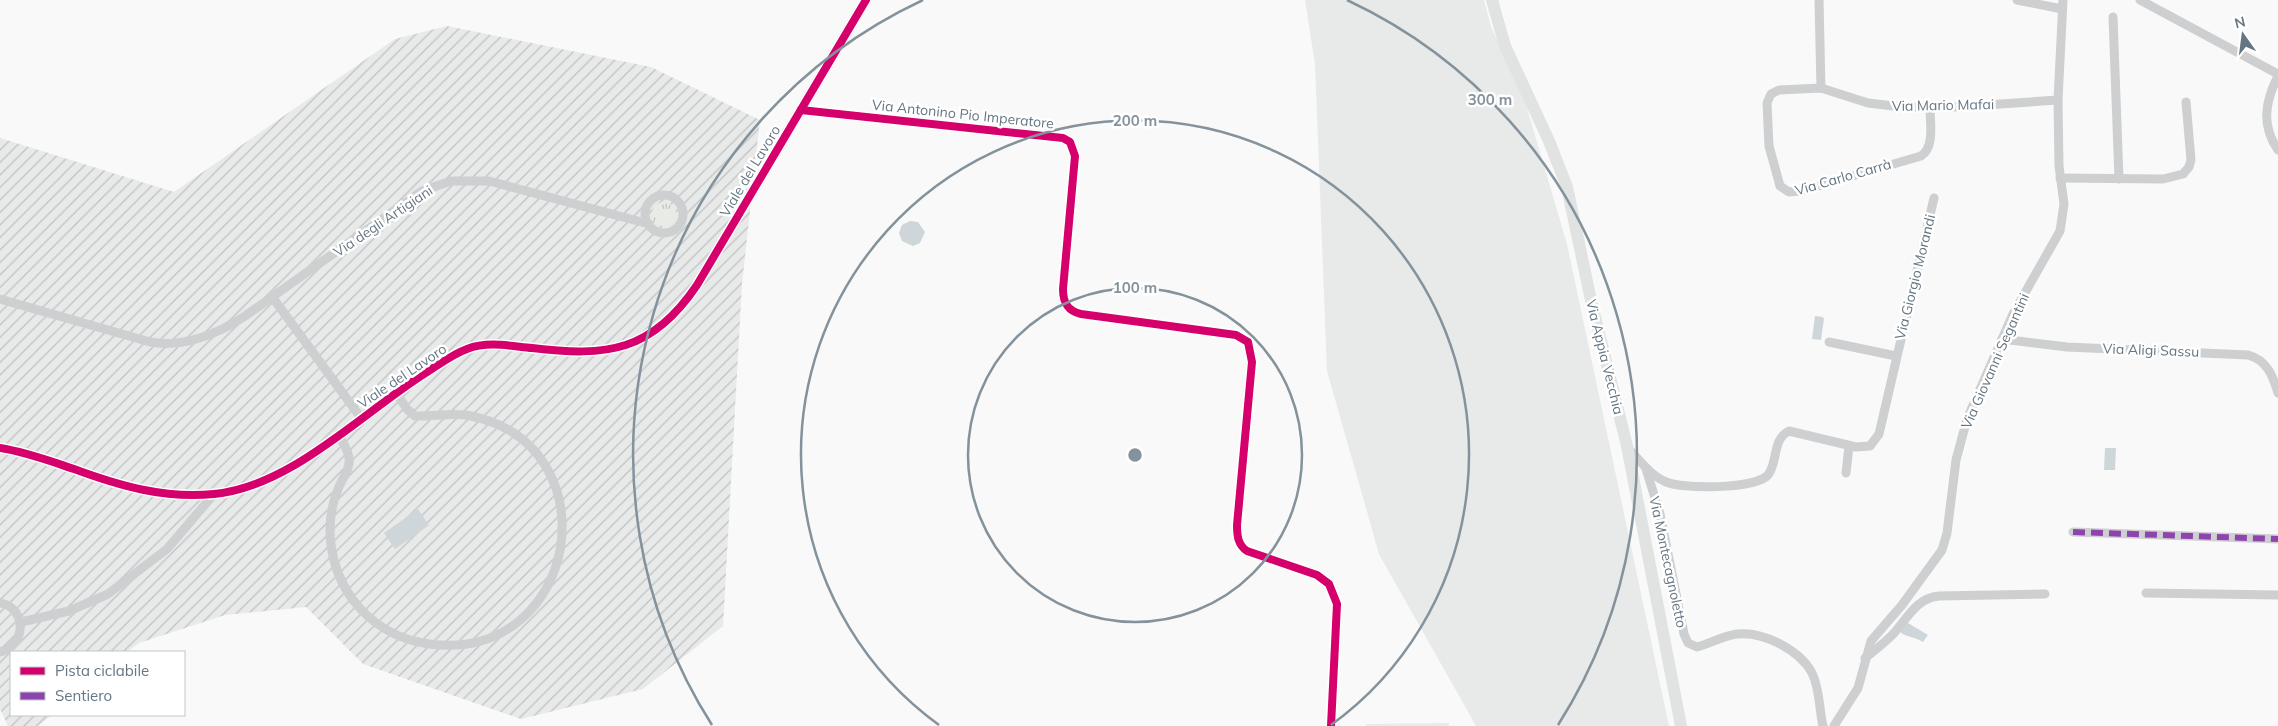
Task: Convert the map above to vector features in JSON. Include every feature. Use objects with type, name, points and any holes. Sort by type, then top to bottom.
[{"type":"main road","name":"Via Appia Vecchia","points":[[1492,0],[1505,46],[1549,141],[1567,187],[1592,305],[1627,446],[1681,726]]},
{"type":"street","name":"Viale del Lavoro","points":[[0,448],[36,456],[143,490],[183,496],[214,494],[243,488],[277,475],[456,354],[475,347],[499,344],[560,352],[598,352],[629,345],[654,332],[687,300],[701,280],[866,0]]},
{"type":"street","points":[[1819,0],[1821,88]]},
{"type":"street","points":[[2017,0],[2063,4]]},
{"type":"street","points":[[2140,0],[2278,75],[2268,98],[2265,115],[2270,136],[2278,150]]},
{"type":"street","name":"Via Giovanni Segantini","points":[[1834,726],[1858,688],[1865,658],[1873,637],[1924,576],[1944,545],[1960,440],[1969,413],[2020,300],[2060,231],[2064,204],[2060,178],[2058,100],[2063,4]]},
{"type":"street","points":[[2113,18],[2119,178]]},
{"type":"street","name":"Via Mario Mafai","points":[[1771,94],[1783,89],[1821,88],[1877,104],[1930,108],[2058,100]]},
{"type":"street","name":"Via Carlo Carrà","points":[[1771,94],[1766,103],[1770,151],[1780,186],[1792,192],[1926,153],[1930,142],[1930,108]]},
{"type":"street","points":[[2060,178],[2170,178],[2180,176],[2187,171],[2191,160],[2186,102]]},
{"type":"street","name":"Via Antonino Pio Imperatore","points":[[801,110],[1063,138],[1070,142],[1075,156],[1063,289],[1064,300],[1068,309],[1080,314],[1236,335],[1248,342],[1251,349],[1252,362],[1237,525],[1238,539],[1241,547],[1247,551],[1317,575],[1326,581],[1333,591],[1338,613],[1331,726]]},
{"type":"street","name":"Via degli Artigiani","points":[[0,299],[129,337],[164,343],[192,340],[222,329],[273,298],[426,189],[445,182],[470,179],[495,182],[649,224],[653,229],[664,232],[675,229],[682,219],[680,203],[667,195],[652,199],[645,213],[649,224]]},
{"type":"street","name":"Via Giorgio Morandi","points":[[1627,446],[1659,478],[1676,485],[1748,484],[1760,481],[1767,476],[1772,468],[1780,438],[1789,432],[1849,446],[1867,448],[1876,441],[1934,198]]},
{"type":"street","points":[[273,298],[361,418]]},
{"type":"street","name":"Via Aligi Sassu","points":[[2002,339],[2067,347],[2248,355],[2265,364],[2278,393]]},
{"type":"street","name":"Via Giorgio Morandi","points":[[1829,342],[1896,356]]},
{"type":"street","points":[[338,434],[350,460],[332,508],[330,538],[338,574],[344,587],[359,607],[375,622],[392,633],[416,642],[436,645],[457,645],[476,642],[496,635],[513,625],[528,612],[545,592],[554,577],[560,558],[563,538],[562,513],[550,475],[531,449],[503,428],[482,419],[461,414],[415,416],[407,409],[396,393]]},
{"type":"street","points":[[1846,473],[1849,446]]},
{"type":"street","name":"Via Montecagnoletto","points":[[1645,465],[1660,514],[1684,634],[1688,643],[1697,647],[1734,634],[1751,634],[1770,640],[1792,652],[1805,663],[1812,674],[1817,688],[1823,726]]},
{"type":"street","points":[[21,622],[74,610],[108,594],[167,549],[214,494]]},
{"type":"street","points":[[2073,532],[2278,539]]},
{"type":"street","points":[[2146,593],[2278,595]]},
{"type":"street","points":[[1865,658],[1888,638],[1915,607],[1925,599],[1939,596],[2045,594]]},
{"type":"street","points":[[0,603],[12,608],[21,622],[20,636],[17,642],[12,648],[0,652]]},
{"type":"shaded area","points":[[1305,0],[1484,0],[1491,27],[1524,98],[1567,244],[1669,726],[1476,726],[1379,554],[1327,371],[1315,64]]},
{"type":"shaded area","points":[[447,26],[651,67],[760,120],[742,284],[723,626],[643,689],[521,719],[363,664],[306,607],[225,615],[139,643],[128,651],[10,651],[10,716],[51,716],[38,726],[8,726],[0,709],[0,138],[174,192],[395,39]]},
{"type":"shaded area","points":[[910,221],[918,222],[925,232],[920,243],[913,246],[902,241],[899,233],[902,225]]},
{"type":"shaded area","points":[[1815,316],[1823,317],[1824,319],[1821,340],[1812,339]]},
{"type":"shaded area","points":[[2105,448],[2116,448],[2115,470],[2104,470]]},
{"type":"shaded area","points":[[418,509],[429,525],[395,549],[384,533]]},
{"type":"shaded area","points":[[1908,623],[1928,635],[1923,642],[1901,633],[1901,628]]},
{"type":"green space","points":[[664,202],[672,206],[676,214],[672,222],[664,226],[656,222],[652,214],[656,206]]},
{"type":"green space","points":[[1449,723],[1449,726],[1366,726],[1366,724]]},
{"type":"marked path","points":[[2073,532],[2278,539]]},
{"type":"cycle path","points":[[0,448],[29,454],[108,481],[143,490],[178,495],[214,494],[243,488],[271,478],[298,463],[403,388],[447,359],[467,349],[483,345],[499,345],[559,351],[605,350],[626,345],[645,337],[663,324],[680,307],[697,285],[866,0]]},
{"type":"cycle path","points":[[801,110],[1063,138],[1070,142],[1075,156],[1063,289],[1065,302],[1069,308],[1081,314],[1236,335],[1248,342],[1252,362],[1237,525],[1238,536],[1240,543],[1247,551],[1317,575],[1329,584],[1337,604],[1331,726]]}]
